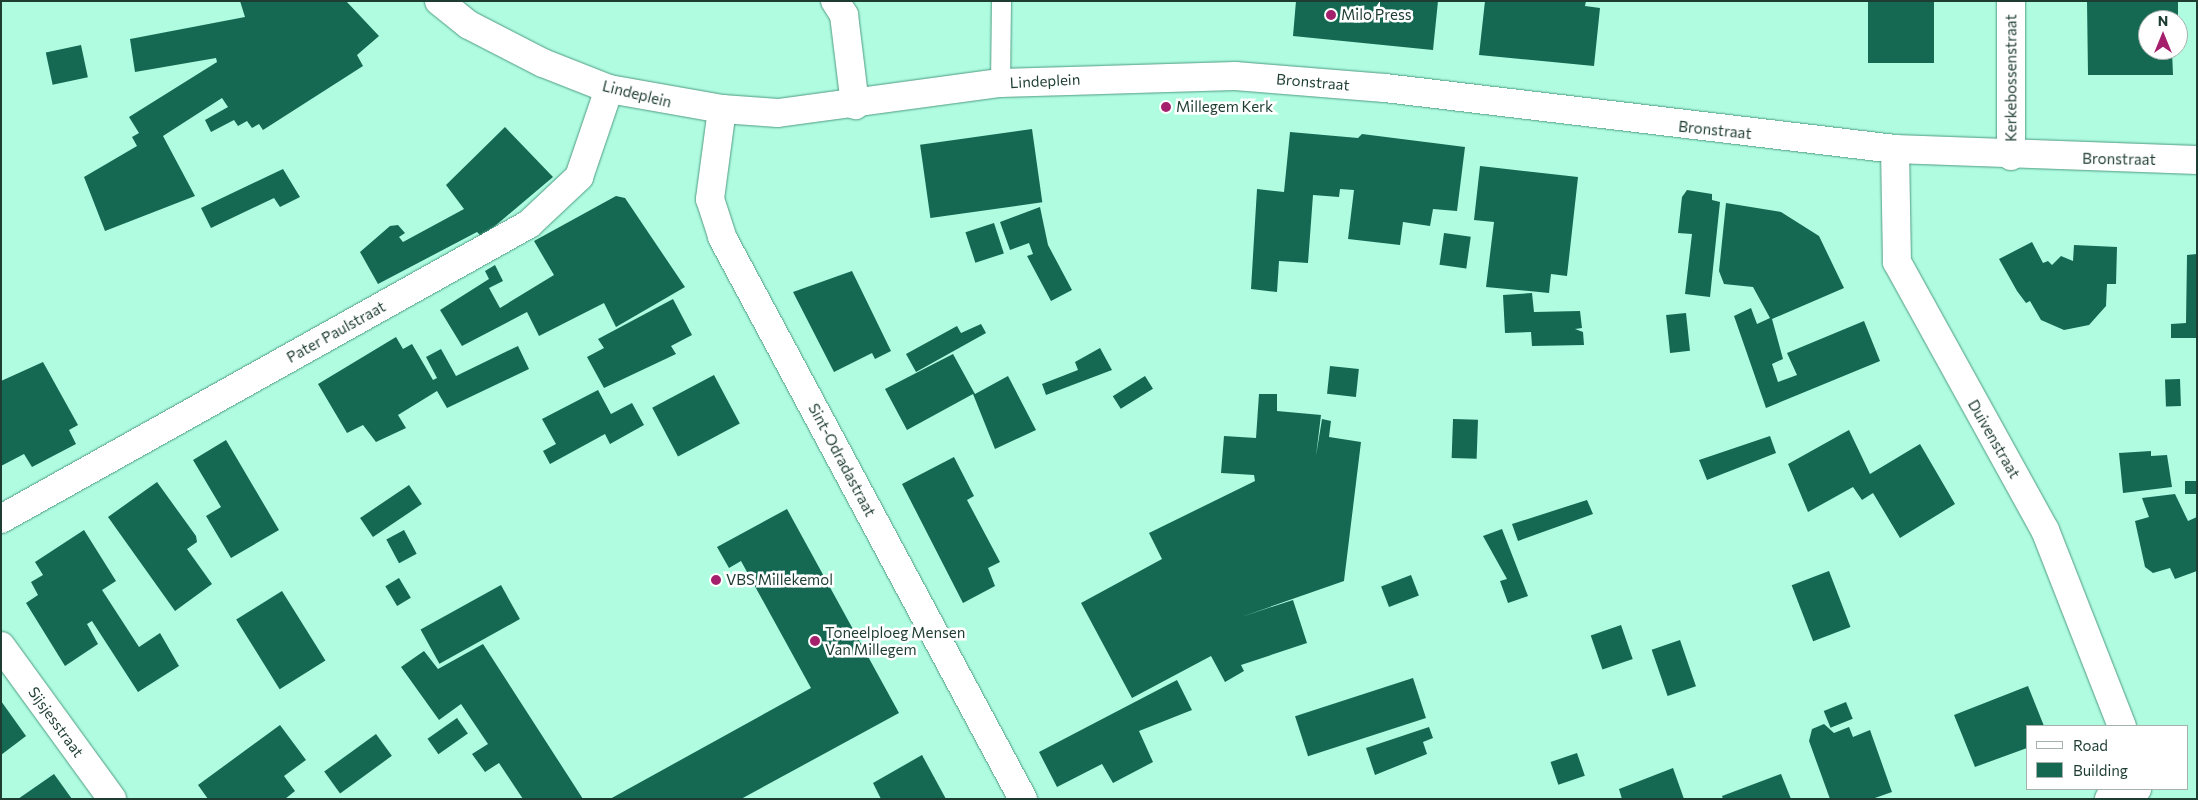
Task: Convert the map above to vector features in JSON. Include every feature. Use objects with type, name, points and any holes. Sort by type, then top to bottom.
[{"type":"street","name":"Lindeplein","points":[[439,1],[469,25],[543,63],[609,89],[722,109],[778,113],[1000,83],[1235,76]]},
{"type":"street","points":[[835,1],[844,15],[855,104]]},
{"type":"street","name":"Kerkebossenstraat","points":[[2011,1],[2011,156]]},
{"type":"street","name":"Bronstraat","points":[[1235,76],[1385,88],[1895,150],[2011,156],[2197,160]]},
{"type":"street","name":"Pater Paulstraat","points":[[1,519],[529,224],[579,177],[609,89]]},
{"type":"street","name":"Sint-Odradastraat","points":[[722,109],[710,198],[722,237],[1022,799]]},
{"type":"street","name":"Duivenstraat","points":[[1895,150],[1897,262],[2045,530],[2122,725]]},
{"type":"street","name":"Sijsjesstraat","points":[[1,646],[112,799]]},
{"type":"street","points":[[2109,799],[2134,790]]},
{"type":"lane","points":[[1000,83],[1001,1]]},
{"type":"building","points":[[240,1],[346,1],[379,36],[357,55],[363,66],[263,130],[259,124],[252,128],[247,121],[238,126],[234,120],[211,132],[205,120],[228,107],[222,98],[163,136],[195,196],[105,231],[84,177],[137,146],[132,137],[139,133],[129,117],[217,62],[216,58],[135,72],[130,39],[245,17]]},
{"type":"building","points":[[1296,1],[1438,1],[1433,50],[1293,36]]},
{"type":"building","points":[[1485,1],[1586,1],[1585,6],[1600,8],[1594,66],[1479,55]]},
{"type":"building","points":[[1868,1],[1934,1],[1934,63],[1868,63]]},
{"type":"building","points":[[2087,1],[2178,1],[2178,10],[2138,10],[2138,60],[2172,60],[2173,75],[2088,75]]},
{"type":"building","points":[[81,45],[88,77],[53,85],[46,52]]},
{"type":"building","points":[[505,127],[553,177],[482,237],[477,232],[378,284],[360,252],[390,226],[398,225],[405,233],[399,237],[403,242],[464,209],[446,185]]},
{"type":"building","points":[[1032,129],[1042,202],[930,218],[920,145]]},
{"type":"building","points":[[1290,132],[1358,138],[1362,134],[1465,147],[1457,211],[1433,209],[1430,226],[1403,222],[1400,245],[1348,239],[1354,190],[1340,189],[1339,197],[1313,195],[1308,263],[1279,261],[1277,292],[1251,289],[1257,189],[1284,192]]},
{"type":"building","points":[[1480,166],[1578,177],[1567,276],[1551,274],[1549,293],[1486,287],[1494,222],[1474,220]]},
{"type":"building","points":[[283,169],[300,197],[280,207],[274,198],[211,228],[201,208]]},
{"type":"building","points":[[1687,190],[1712,194],[1712,200],[1720,202],[1710,297],[1685,294],[1692,234],[1678,233],[1682,197]]},
{"type":"building","points":[[616,196],[625,198],[685,287],[616,327],[604,303],[539,336],[527,312],[462,346],[440,310],[489,279],[485,271],[495,265],[503,281],[489,288],[500,308],[554,275],[534,241]]},
{"type":"building","points":[[1726,203],[1781,212],[1819,236],[1844,288],[1772,319],[1783,359],[1772,364],[1778,382],[1797,375],[1787,353],[1864,321],[1880,361],[1766,408],[1734,316],[1751,308],[1757,324],[1770,318],[1753,287],[1724,284],[1719,271]]},
{"type":"building","points":[[1040,207],[1048,245],[1072,290],[1051,301],[1027,256],[1033,254],[1029,243],[1010,250],[1000,222]]},
{"type":"building","points":[[994,223],[1004,253],[975,263],[965,232]]},
{"type":"building","points":[[1444,233],[1471,237],[1466,268],[1440,265]]},
{"type":"building","points":[[2032,242],[2043,263],[2048,261],[2052,265],[2061,256],[2073,261],[2074,245],[2117,247],[2116,284],[2107,284],[2106,306],[2089,325],[2064,330],[2041,320],[2030,301],[2026,303],[2017,291],[1999,259]]},
{"type":"building","points":[[2197,254],[2197,338],[2171,338],[2171,324],[2186,323],[2187,255]]},
{"type":"building","points":[[852,271],[891,351],[875,359],[872,353],[834,372],[793,292]]},
{"type":"building","points":[[1532,293],[1534,312],[1580,311],[1582,328],[1575,329],[1583,332],[1584,345],[1532,346],[1531,332],[1505,333],[1503,295]]},
{"type":"building","points":[[673,299],[692,335],[671,346],[676,354],[604,388],[587,357],[604,348],[598,339]]},
{"type":"building","points":[[1686,313],[1690,351],[1670,353],[1666,315]]},
{"type":"building","points":[[981,324],[986,333],[916,372],[906,354],[957,326],[961,333]]},
{"type":"building","points":[[396,337],[403,349],[412,344],[433,380],[437,378],[426,357],[441,349],[456,376],[518,346],[529,369],[447,408],[437,391],[398,415],[406,428],[376,442],[363,425],[347,433],[318,384]]},
{"type":"building","points":[[1100,348],[1112,370],[1046,395],[1042,384],[1078,370],[1075,362]]},
{"type":"building","points":[[953,354],[975,394],[1008,376],[1036,430],[995,449],[973,394],[907,430],[885,389]]},
{"type":"building","points":[[43,362],[78,425],[69,430],[76,444],[32,467],[24,454],[1,466],[1,381]]},
{"type":"building","points":[[1330,366],[1359,369],[1356,397],[1327,394]]},
{"type":"building","points":[[714,375],[740,424],[678,456],[652,408]]},
{"type":"building","points":[[1145,376],[1153,389],[1121,409],[1113,396]]},
{"type":"building","points":[[2180,379],[2181,406],[2166,407],[2165,380]]},
{"type":"building","points":[[598,390],[611,414],[632,403],[644,425],[610,444],[605,434],[550,464],[543,451],[556,444],[542,419]]},
{"type":"building","points":[[1259,394],[1277,394],[1277,411],[1321,415],[1316,456],[1322,419],[1331,421],[1329,437],[1361,442],[1344,581],[1241,617],[1293,600],[1307,643],[1241,665],[1244,671],[1225,682],[1211,656],[1132,698],[1081,603],[1162,559],[1149,533],[1255,481],[1254,475],[1221,473],[1224,436],[1256,438]]},
{"type":"building","points":[[1453,419],[1478,420],[1477,459],[1452,458]]},
{"type":"building","points":[[1849,430],[1870,474],[1920,444],[1955,504],[1900,538],[1873,493],[1862,500],[1853,487],[1808,512],[1788,464]]},
{"type":"building","points":[[1770,436],[1776,453],[1707,480],[1699,460]]},
{"type":"building","points":[[226,440],[279,530],[231,558],[206,516],[221,507],[193,460]]},
{"type":"building","points":[[2151,451],[2151,456],[2167,455],[2172,487],[2123,493],[2119,453]]},
{"type":"building","points":[[954,457],[974,496],[967,500],[1000,562],[988,568],[995,586],[963,603],[902,484]]},
{"type":"building","points":[[2185,481],[2197,481],[2197,494],[2185,494]]},
{"type":"building","points":[[157,482],[196,536],[197,542],[187,549],[212,584],[175,611],[108,517]]},
{"type":"building","points":[[409,485],[422,504],[373,537],[360,518]]},
{"type":"building","points":[[2175,494],[2188,521],[2197,517],[2197,571],[2175,579],[2170,568],[2153,573],[2145,567],[2135,521],[2149,517],[2142,498]]},
{"type":"building","points":[[1587,500],[1593,514],[1518,541],[1512,524]]},
{"type":"building","points":[[787,509],[899,713],[741,799],[610,799],[811,688],[741,561],[729,568],[717,547]]},
{"type":"building","points":[[1502,529],[1528,596],[1508,603],[1500,581],[1507,579],[1483,536]]},
{"type":"building","points":[[84,530],[116,581],[102,590],[139,647],[160,633],[179,666],[138,692],[92,621],[87,624],[98,644],[65,666],[26,603],[38,595],[31,582],[43,575],[35,562]]},
{"type":"building","points":[[404,530],[417,554],[399,563],[386,539]]},
{"type":"building","points":[[1829,571],[1851,627],[1813,641],[1792,585]]},
{"type":"building","points":[[1411,575],[1419,596],[1389,607],[1381,586]]},
{"type":"building","points":[[399,578],[411,598],[397,606],[385,586]]},
{"type":"building","points":[[501,585],[520,619],[439,664],[421,630]]},
{"type":"building","points":[[282,591],[325,661],[280,689],[236,620]]},
{"type":"building","points":[[1621,625],[1633,659],[1602,669],[1591,635]]},
{"type":"building","points":[[1680,640],[1696,686],[1668,696],[1652,650]]},
{"type":"building","points":[[483,644],[583,799],[523,799],[499,763],[485,772],[472,754],[488,744],[461,704],[439,720],[401,667],[424,651],[438,669]]},
{"type":"building","points":[[1413,678],[1426,718],[1308,756],[1295,716]]},
{"type":"building","points":[[1177,680],[1192,710],[1139,731],[1153,762],[1113,783],[1102,764],[1057,787],[1039,752]]},
{"type":"building","points":[[2028,686],[2044,725],[2026,725],[2026,748],[1975,767],[1954,715]]},
{"type":"building","points":[[1,701],[26,736],[1,755]]},
{"type":"building","points":[[1846,702],[1853,719],[1830,728],[1824,711]]},
{"type":"building","points":[[457,718],[468,734],[438,754],[428,739]]},
{"type":"building","points":[[1824,724],[1834,733],[1849,727],[1853,737],[1870,730],[1892,792],[1872,799],[1830,799],[1809,741],[1812,729]]},
{"type":"building","points":[[280,725],[306,760],[284,776],[295,791],[285,799],[208,799],[198,785]]},
{"type":"building","points":[[1429,727],[1433,738],[1423,742],[1427,754],[1375,775],[1366,748]]},
{"type":"building","points":[[376,734],[392,756],[340,793],[324,772]]},
{"type":"building","points":[[1577,753],[1585,776],[1558,785],[1551,762]]},
{"type":"building","points":[[922,755],[946,799],[881,799],[873,783]]},
{"type":"building","points":[[1673,768],[1684,799],[1622,799],[1619,789]]},
{"type":"building","points":[[54,774],[72,799],[18,799]]},
{"type":"building","points":[[1781,774],[1791,799],[1723,799],[1722,796]]},
{"type":"place","name":"Milo Press","points":[[1331,15]]},
{"type":"place","name":"Millegem Kerk","points":[[1166,107]]},
{"type":"place","name":"VBS Millekemol","points":[[716,580]]},
{"type":"place","name":"Toneelploeg Mensen Van Millegem","points":[[815,641]]}]
